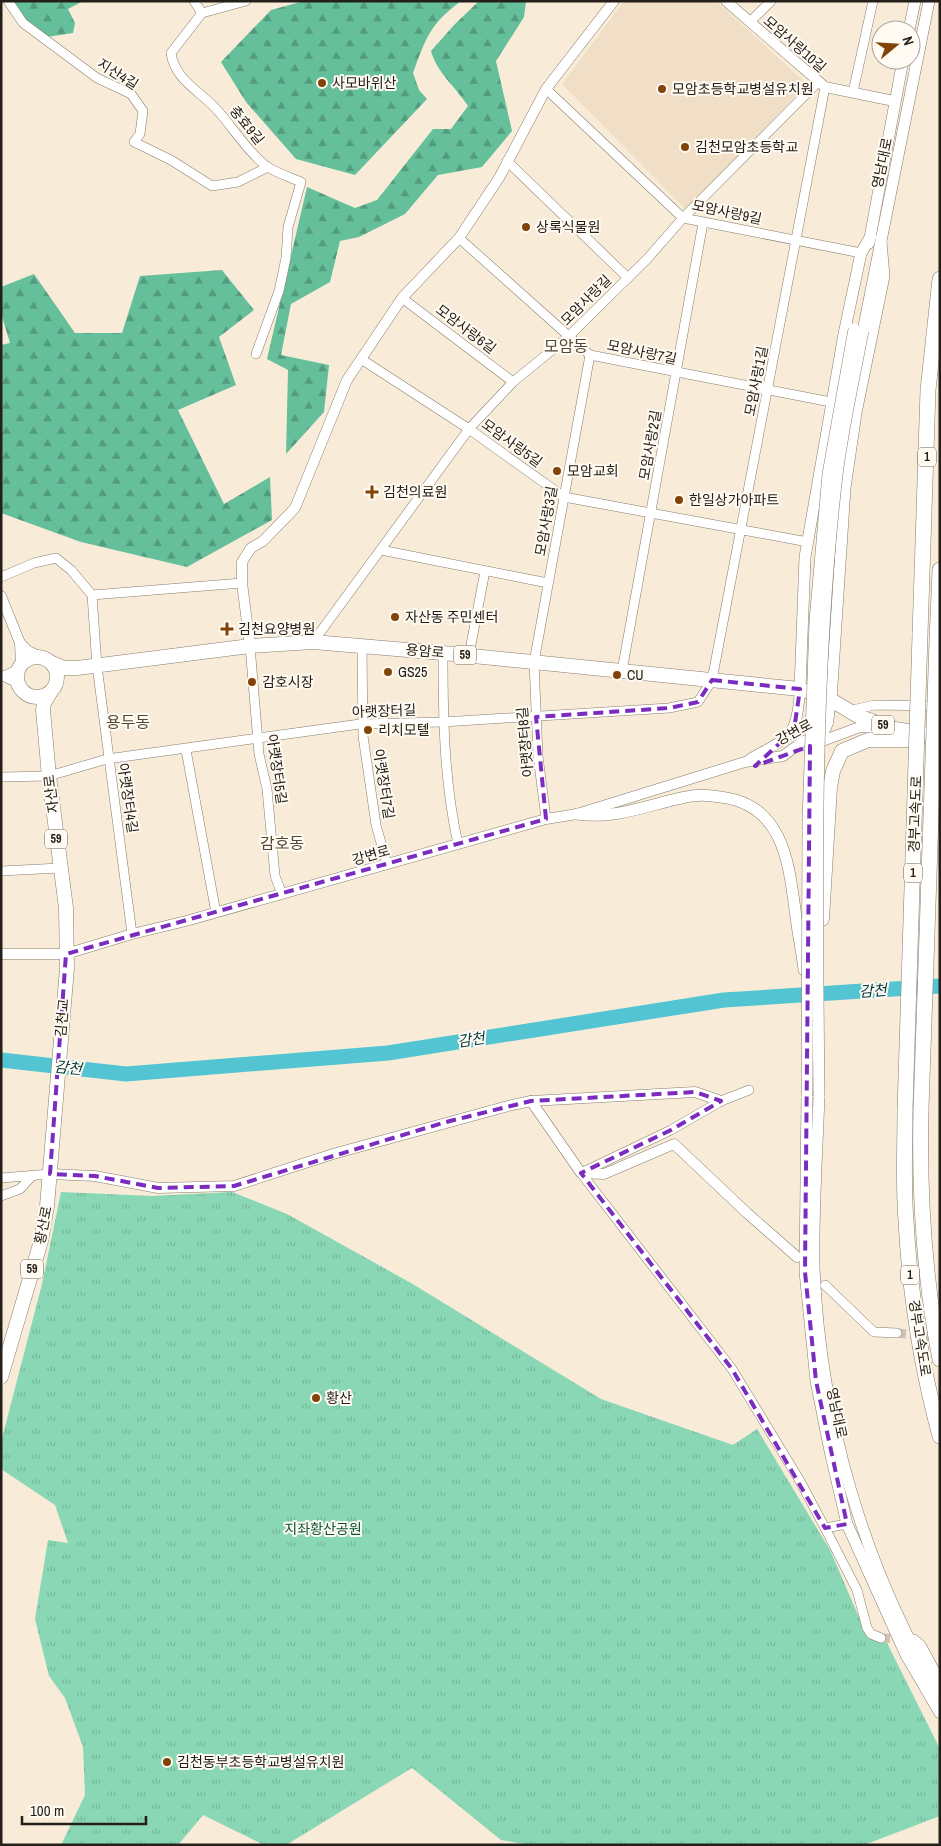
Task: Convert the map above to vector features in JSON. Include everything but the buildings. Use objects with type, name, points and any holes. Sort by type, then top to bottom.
[{"type":"highway","name":"경부고속도로","points":[[940,280],[928,390],[905,1110],[905,1201],[916,1328],[940,1436]]},
{"type":"highway","name":"경부고속도로","points":[[940,570],[922,1109],[922,1213],[926,1274],[940,1359]]},
{"type":"main road","points":[[911,20],[915,1]]},
{"type":"main road","name":"영남대로","points":[[929,1],[876,239],[828,474],[816,612],[809,754],[812,989],[819,1096],[814,1266],[818,1326],[825,1376],[839,1447],[860,1520],[888,1594],[914,1650],[940,1695]]},
{"type":"main road","name":"영남대로","points":[[876,239],[894,100],[901,70]]},
{"type":"main road","points":[[800,689],[808,542],[832,402],[861,254],[876,239]]},
{"type":"main road","points":[[831,700],[845,488],[856,413],[884,276],[876,239]]},
{"type":"main road","name":"용암로","points":[[77,668],[250,646],[312,642],[469,655],[800,689],[831,700]]},
{"type":"main road","points":[[31,697],[38,697],[53,687],[55,669],[46,660],[32,657],[12,674],[21,690],[31,697],[43,710]]},
{"type":"main road","name":"59","points":[[46,660],[64,668],[77,668]]},
{"type":"main road","name":"59","points":[[43,710],[44,703],[62,675],[77,668]]},
{"type":"main road","name":"59","points":[[831,700],[848,711],[895,728],[940,736]]},
{"type":"main road","name":"자산로","points":[[43,710],[48,776],[66,908],[66,961]]},
{"type":"main road","points":[[812,989],[833,770],[842,751],[868,740],[940,740]]},
{"type":"main road","points":[[578,814],[603,817],[688,796],[732,798],[757,810],[778,833],[791,870],[812,989]]},
{"type":"main road","name":"김천교","points":[[51,1159],[66,961]]},
{"type":"main road","name":"영남대로","points":[[812,989],[807,1096],[805,1272],[816,1381],[847,1524],[906,1656],[940,1713]]},
{"type":"main road","name":"황산로","points":[[1,1377],[41,1241],[51,1159]]},
{"type":"street","name":"지산4길","points":[[8,1],[23,23],[97,78],[131,94],[142,111],[140,134],[134,142],[171,160],[212,186],[238,182],[268,167]]},
{"type":"street","points":[[194,1],[202,13],[245,1]]},
{"type":"street","points":[[250,646],[242,583],[242,562],[251,548],[263,541],[294,508],[347,380],[402,298],[459,238],[499,178],[546,89],[614,1]]},
{"type":"street","name":"모암사랑10길","points":[[726,1],[821,85],[894,100]]},
{"type":"street","points":[[750,22],[771,1]]},
{"type":"street","points":[[853,92],[873,1]]},
{"type":"street","name":"충효9길","points":[[202,13],[172,49],[171,57],[178,73],[217,109],[250,152],[268,167],[301,182],[288,227],[286,258],[279,292],[256,354]]},
{"type":"street","name":"모암사랑길","points":[[312,642],[469,428],[513,382],[568,337],[628,278],[683,218],[821,85]]},
{"type":"street","name":"모암사랑1길","points":[[712,680],[796,240],[821,85]]},
{"type":"street","name":"모암사랑9길","points":[[546,89],[683,218],[861,254]]},
{"type":"street","points":[[507,161],[628,278]]},
{"type":"street","name":"모암사랑2길","points":[[622,671],[703,222]]},
{"type":"street","name":"모암사랑7길","points":[[459,238],[590,355],[677,374],[832,402]]},
{"type":"street","name":"모암사랑6길","points":[[402,298],[513,382]]},
{"type":"street","name":"모암사랑3길","points":[[534,662],[590,355]]},
{"type":"street","name":"모암사랑5길","points":[[361,359],[469,428],[564,497],[808,542]]},
{"type":"street","points":[[381,550],[548,583]]},
{"type":"street","points":[[1,577],[34,563],[56,558],[71,570],[92,595],[242,583]]},
{"type":"street","points":[[469,655],[485,571]]},
{"type":"street","name":"아랫장터4길","points":[[92,595],[97,666],[132,934]]},
{"type":"street","points":[[1,596],[20,643],[28,651],[46,660]]},
{"type":"street","points":[[12,674],[20,643]]},
{"type":"street","name":"아랫장터5길","points":[[250,646],[258,739],[267,789],[275,876],[282,894]]},
{"type":"street","name":"아랫장터7길","points":[[362,646],[362,724],[376,825],[387,864]]},
{"type":"street","points":[[443,653],[443,722],[450,808],[458,844]]},
{"type":"street","name":"아랫장터8길","points":[[534,662],[536,717],[546,819]]},
{"type":"street","name":"아랫장터길","points":[[1,778],[48,776],[108,759],[186,750],[362,724],[536,717],[690,705],[703,696],[712,680]]},
{"type":"street","name":"강변로","points":[[745,762],[783,740],[794,730],[799,718],[800,689]]},
{"type":"street","name":"강변로","points":[[2,954],[66,961],[132,934],[156,930],[546,819],[578,814],[745,762],[783,756],[802,742],[824,732],[829,717],[831,700]]},
{"type":"street","points":[[848,711],[874,705],[940,706]]},
{"type":"street","points":[[783,756],[860,727],[895,728]]},
{"type":"street","points":[[186,750],[216,913]]},
{"type":"street","points":[[1,871],[60,868]]},
{"type":"street","points":[[1,949],[2,954]]},
{"type":"street","points":[[581,1173],[671,1130],[721,1101],[749,1090]]},
{"type":"street","points":[[1,1178],[50,1174],[95,1176],[158,1188],[234,1186],[446,1122],[531,1102],[695,1092],[721,1101]]},
{"type":"street","points":[[531,1102],[581,1173],[732,1369],[800,1481],[825,1528],[857,1590],[867,1628],[871,1634],[881,1638]]},
{"type":"street","points":[[581,1173],[604,1174],[674,1144],[798,1257]]},
{"type":"street","points":[[1,1196],[20,1189],[32,1176]]},
{"type":"street","points":[[825,1286],[874,1332],[897,1333]]},
{"type":"street","points":[[825,1528],[847,1524]]},
{"type":"street","points":[[914,1640],[921,1645],[940,1680]]},
{"type":"highlighted area","points":[[712,680],[800,689],[794,730],[755,766],[810,746],[805,1272],[816,1381],[847,1524],[825,1528],[732,1369],[581,1173],[671,1130],[721,1101],[695,1092],[531,1101],[446,1122],[234,1186],[158,1188],[95,1176],[50,1174],[66,954],[546,819],[536,717],[669,708],[698,702]]},
{"type":"shaded area","name":"김천모암초등학교","points":[[624,1],[716,1],[807,84],[686,210],[562,84]]},
{"type":"green space","points":[[14,1],[83,1],[68,9],[75,23],[73,33],[47,37],[20,16]]},
{"type":"green space","points":[[304,1],[461,1],[442,17],[430,32],[413,73],[419,90],[427,99],[355,175],[296,159],[246,102],[221,62],[271,10]]},
{"type":"green space","points":[[479,1],[526,1],[524,17],[496,61],[512,131],[482,167],[438,175],[405,214],[359,237],[340,241],[330,282],[291,304],[281,355],[329,365],[324,412],[286,454],[288,370],[267,359],[307,187],[355,208],[377,200],[433,129],[451,129],[468,106],[437,66],[431,51]]},
{"type":"green space","points":[[222,270],[254,310],[219,337],[236,385],[178,410],[224,504],[270,477],[272,520],[187,567],[81,542],[1,513],[1,345],[10,343],[1,313],[1,287],[34,274],[75,333],[122,333],[140,276]]},
{"type":"green space","name":"지좌황산공원","points":[[61,1192],[152,1196],[232,1192],[287,1214],[411,1283],[601,1399],[733,1445],[757,1429],[830,1550],[867,1636],[887,1643],[940,1749],[940,1816],[864,1845],[531,1845],[501,1840],[412,1768],[286,1845],[264,1845],[203,1815],[178,1845],[61,1845],[85,1795],[83,1747],[65,1698],[49,1676],[35,1619],[48,1540],[68,1543],[55,1505],[1,1469],[1,1442],[42,1284]]},
{"type":"waterway","name":"감천","points":[[1,1060],[126,1074],[388,1053],[724,1000],[940,986]]},
{"type":"tunnel","points":[[897,1333],[939,1338]]},
{"type":"tunnel","points":[[881,1638],[903,1639]]},
{"type":"place","name":"사모바위산","points":[[322,83]]},
{"type":"place","name":"모암초등학교병설유치원","points":[[662,89]]},
{"type":"place","name":"김천모암초등학교","points":[[685,147]]},
{"type":"place","name":"상록식물원","points":[[526,227]]},
{"type":"place","name":"모암교회","points":[[557,471]]},
{"type":"place","name":"김천의료원","points":[[372,492]]},
{"type":"place","name":"한일상가아파트","points":[[679,500]]},
{"type":"place","name":"자산동 주민센터","points":[[395,617]]},
{"type":"place","name":"김천요양병원","points":[[227,629]]},
{"type":"place","name":"GS25","points":[[388,672]]},
{"type":"place","name":"CU","points":[[617,675]]},
{"type":"place","name":"감호시장","points":[[252,682]]},
{"type":"place","name":"리치모텔","points":[[368,730]]},
{"type":"place","name":"황산","points":[[316,1398]]},
{"type":"place","name":"김천동부초등학교병설유치원","points":[[167,1762]]},
{"type":"district","name":"모암동","points":[[566,346]]},
{"type":"district","name":"용두동","points":[[128,722]]},
{"type":"district","name":"감호동","points":[[282,843]]}]
